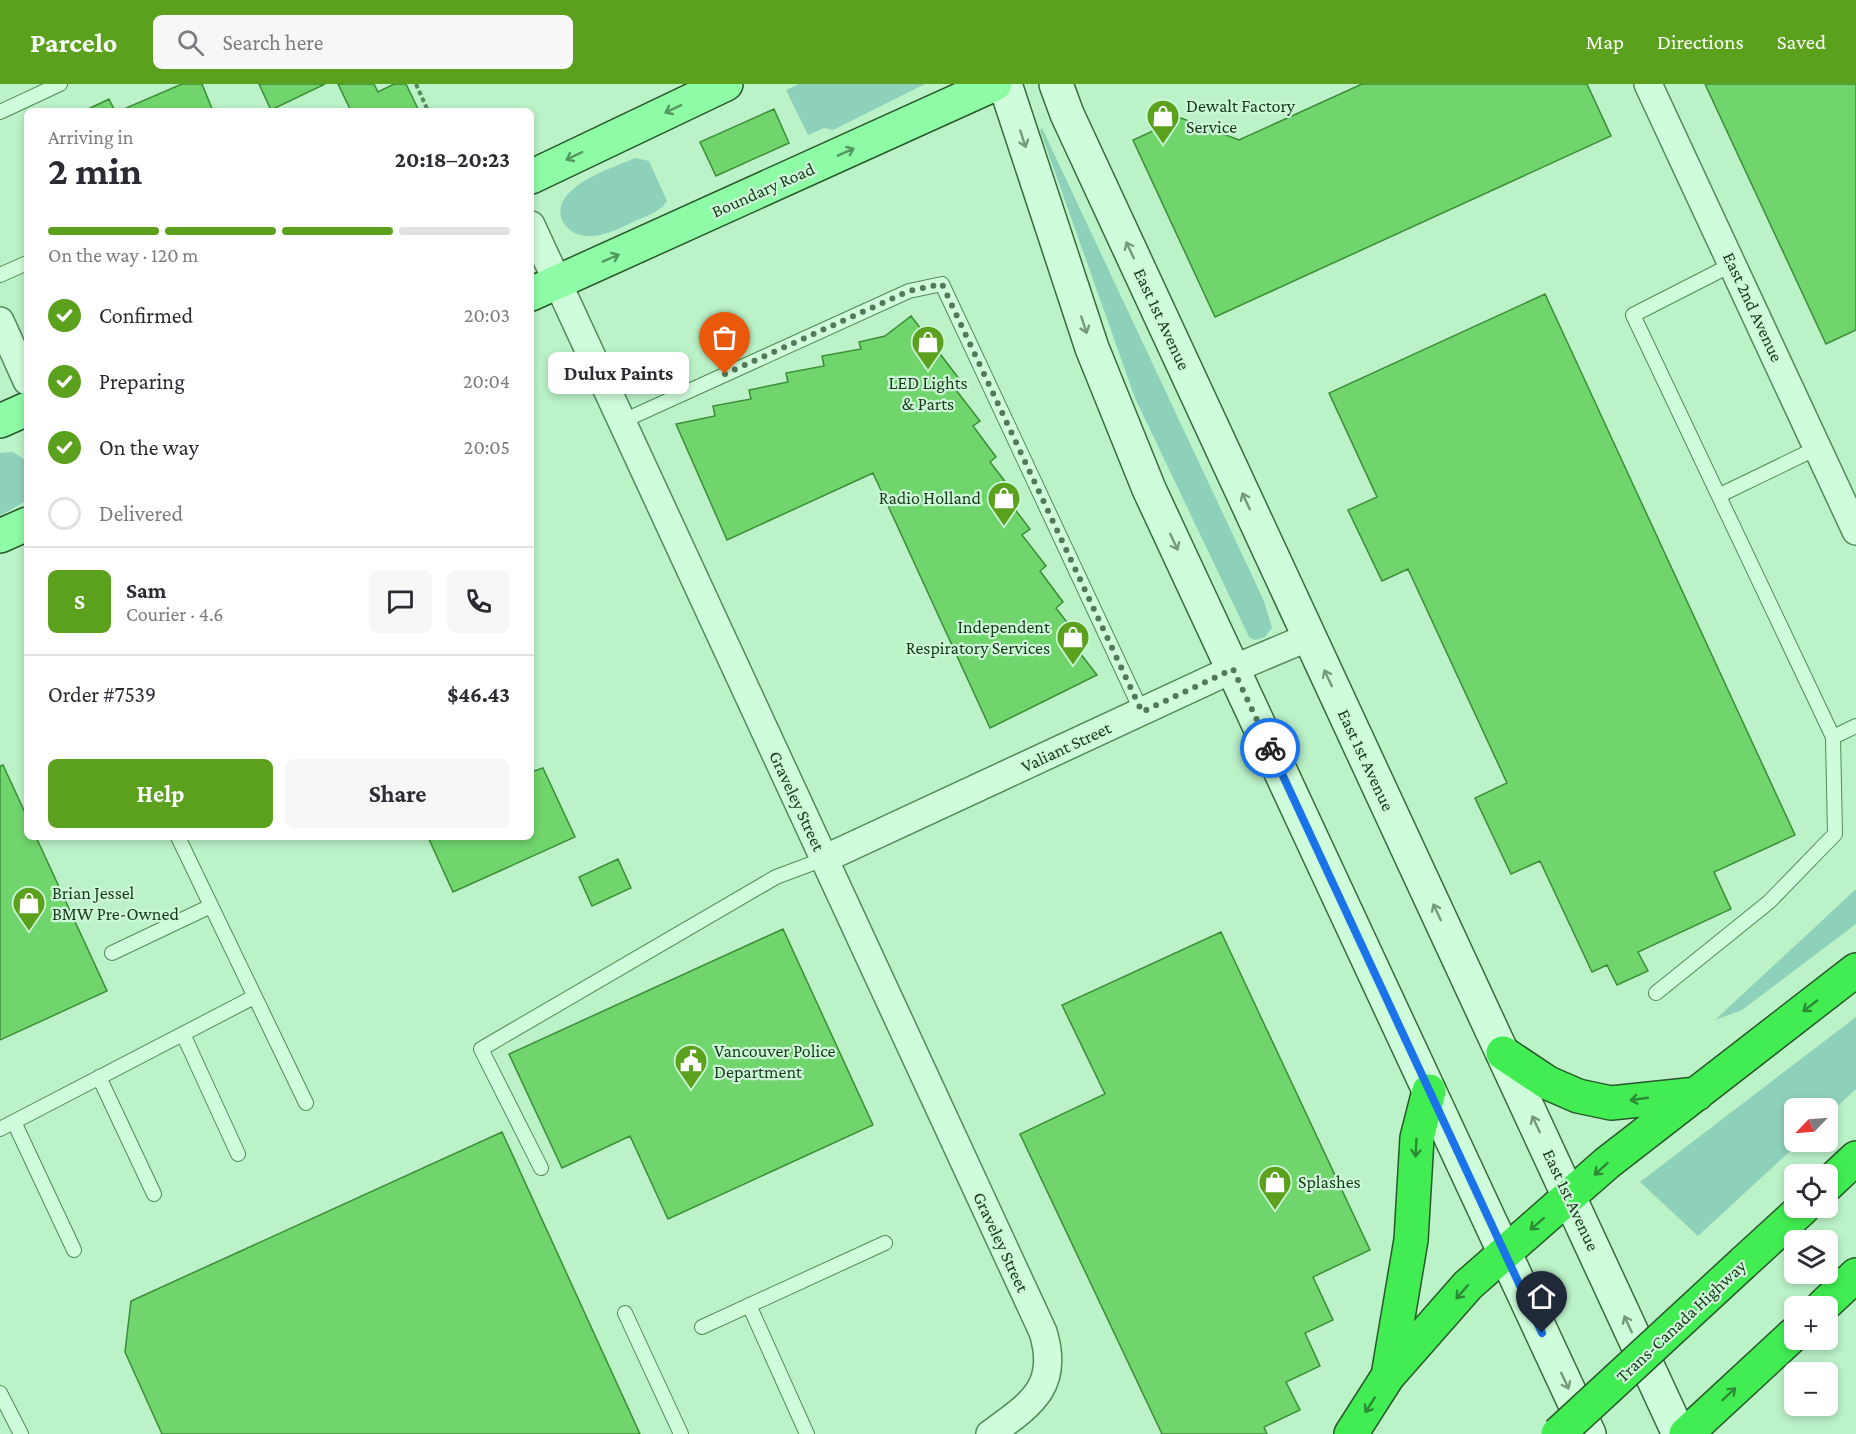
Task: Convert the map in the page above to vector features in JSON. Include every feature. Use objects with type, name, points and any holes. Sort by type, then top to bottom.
[{"type":"highway","points":[[1351,1434],[1388,1376],[1468,1285],[1607,1163],[1856,970]]},
{"type":"highway","points":[[1503,1053],[1548,1083],[1578,1096],[1611,1103],[1697,1094]]},
{"type":"highway","points":[[1388,1376],[1411,1240],[1416,1138],[1429,1091]]},
{"type":"highway","points":[[1838,1175],[1856,1158]]},
{"type":"highway","name":"Trans-Canada Highway","points":[[1558,1434],[1792,1218]]},
{"type":"highway","points":[[1834,1296],[1856,1275]]},
{"type":"highway","points":[[1686,1434],[1784,1344]]},
{"type":"main road","points":[[534,176],[726,84]]},
{"type":"main road","name":"Boundary Road","points":[[544,288],[995,84]]},
{"type":"main road","points":[[1005,84],[1092,348],[1149,489],[1589,1434]]},
{"type":"main road","name":"East 1st Avenue","points":[[1056,84],[1067,114],[1679,1434]]},
{"type":"main road","points":[[0,421],[24,410]]},
{"type":"main road","points":[[0,536],[24,525]]},
{"type":"street","name":"East 2nd Avenue","points":[[1648,84],[1819,447],[1856,531]]},
{"type":"street","name":"Graveley Street","points":[[534,240],[544,288],[623,421],[1043,1332],[1049,1366],[1045,1380],[1030,1404],[990,1434]]},
{"type":"street","points":[[0,321],[24,374]]},
{"type":"street","name":"Valiant Street","points":[[824,859],[1233,669],[1309,637]]},
{"type":"lane","points":[[0,112],[60,84]]},
{"type":"lane","points":[[0,275],[24,264]]},
{"type":"lane","points":[[1656,993],[1769,902],[1835,834],[1833,737],[1633,315],[1733,264]]},
{"type":"lane","points":[[623,421],[909,291],[942,284],[1142,712]]},
{"type":"lane","points":[[1720,495],[1819,447]]},
{"type":"lane","points":[[1833,737],[1856,726]]},
{"type":"lane","points":[[179,840],[306,1103]]},
{"type":"lane","points":[[541,1168],[481,1049],[776,877],[824,859]]},
{"type":"lane","points":[[112,952],[211,906]]},
{"type":"lane","points":[[0,1129],[254,997]]},
{"type":"lane","points":[[183,1034],[238,1154]]},
{"type":"lane","points":[[99,1077],[154,1194]]},
{"type":"lane","points":[[14,1122],[74,1250]]},
{"type":"lane","points":[[702,1327],[885,1242]]},
{"type":"lane","points":[[749,1305],[807,1434]]},
{"type":"lane","points":[[625,1313],[681,1434]]},
{"type":"lane","points":[[0,1393],[21,1434]]},
{"type":"path","points":[[416,84],[427,108]]},
{"type":"green space","points":[[799,84],[925,84],[833,130],[824,128],[808,135],[786,90]]},
{"type":"green space","points":[[1042,128],[1264,601],[1272,628],[1265,637],[1255,640],[1249,637],[1135,398],[1040,130]]},
{"type":"green space","points":[[635,158],[649,161],[667,201],[661,208],[601,235],[581,235],[565,225],[560,209],[575,187],[595,175]]},
{"type":"green space","points":[[13,452],[24,459],[24,502],[0,516],[0,453]]},
{"type":"green space","points":[[1856,889],[1856,924],[1742,1010],[1715,1020]]},
{"type":"green space","points":[[1856,1017],[1856,1089],[1838,1106],[1838,1098],[1784,1098],[1784,1152],[1789,1152],[1698,1236],[1640,1182]]},
{"type":"building","points":[[182,84],[202,84],[212,108],[126,108]]},
{"type":"building","points":[[259,84],[325,84],[275,108],[270,108]]},
{"type":"building","points":[[338,84],[374,84],[378,92],[394,84],[406,84],[418,108],[350,108]]},
{"type":"building","points":[[1362,84],[1587,84],[1611,136],[1215,317],[1133,140],[1181,118],[1239,140]]},
{"type":"building","points":[[1705,84],[1856,84],[1856,330],[1826,344]]},
{"type":"building","points":[[109,99],[114,108],[90,108]]},
{"type":"building","points":[[774,109],[789,143],[716,176],[700,142]]},
{"type":"building","points":[[1545,294],[1795,835],[1714,872],[1731,909],[1638,952],[1648,971],[1617,985],[1607,965],[1592,972],[1540,861],[1511,874],[1475,798],[1507,783],[1408,569],[1382,581],[1348,510],[1377,497],[1329,393]]},
{"type":"building","points":[[911,316],[963,384],[956,390],[980,421],[973,426],[996,457],[990,462],[1014,493],[1007,499],[1030,529],[1022,535],[1046,566],[1040,571],[1063,602],[1056,608],[1080,639],[1073,644],[1097,675],[990,728],[873,473],[727,540],[676,424],[715,416],[713,406],[751,399],[749,390],[788,382],[786,373],[824,366],[822,356],[861,349],[859,342],[885,336]]},
{"type":"building","points":[[3,765],[24,810],[24,840],[37,840],[107,991],[0,1040],[0,766]]},
{"type":"building","points":[[543,768],[575,837],[453,892],[429,840],[534,840],[534,771]]},
{"type":"building","points":[[618,859],[631,888],[592,906],[579,877]]},
{"type":"building","name":"Vancouver Police Department","points":[[783,929],[873,1125],[668,1219],[630,1136],[562,1168],[509,1054]]},
{"type":"building","points":[[1221,932],[1370,1250],[1313,1277],[1333,1320],[1305,1333],[1320,1366],[1286,1382],[1300,1410],[1264,1427],[1267,1434],[1162,1434],[1020,1134],[1105,1094],[1062,1005]]},
{"type":"building","points":[[502,1132],[640,1434],[162,1434],[125,1352],[131,1301]]},
{"type":"way so far","points":[[725,374],[909,291],[942,284],[1142,712],[1233,669],[1270,748]]},
{"type":"place","name":"Dewalt Factory Service","points":[[1163,145]]},
{"type":"place","name":"LED Lights & Parts","points":[[928,371]]},
{"type":"place","name":"Dulux Paints","points":[[725,374]]},
{"type":"place","name":"Radio Holland","points":[[1004,527]]},
{"type":"place","name":"Independent Respiratory Services","points":[[1073,666]]},
{"type":"place","name":"Brian Jessel BMW Pre-Owned","points":[[29,932]]},
{"type":"place","name":"Vancouver Police Department","points":[[691,1090]]},
{"type":"place","name":"Splashes","points":[[1275,1211]]},
{"type":"route","points":[[1270,748],[1542,1333]]}]
